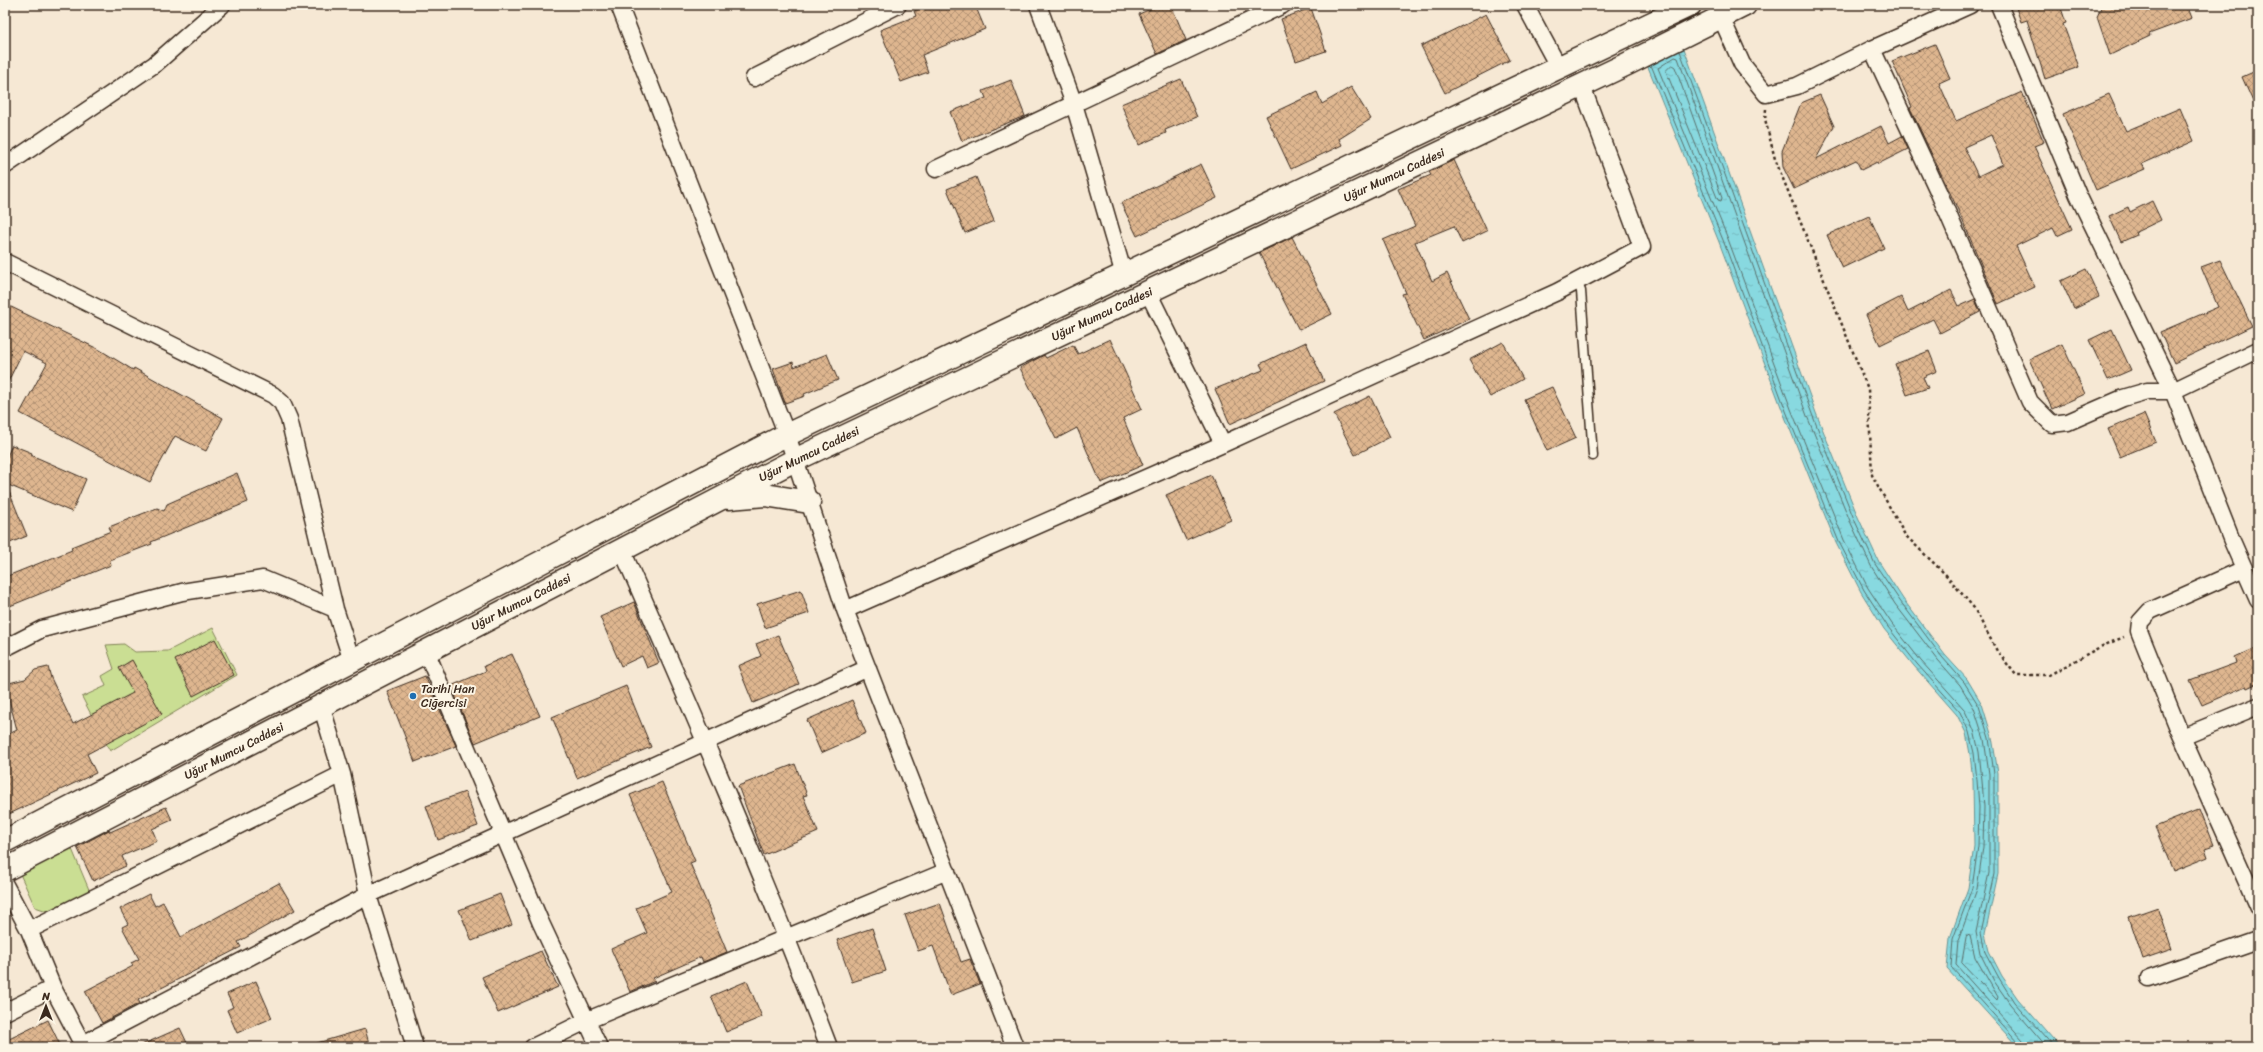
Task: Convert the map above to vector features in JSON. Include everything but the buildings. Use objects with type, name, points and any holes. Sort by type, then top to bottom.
[{"type":"street","points":[[5,166],[155,64],[222,5]]},
{"type":"street","points":[[619,5],[787,435],[845,610],[1015,1047]]},
{"type":"street","points":[[754,78],[898,5]]},
{"type":"street","points":[[1038,5],[1074,104],[1124,275]]},
{"type":"street","points":[[936,169],[1283,5]]},
{"type":"street","points":[[1525,5],[1559,68]]},
{"type":"street","name":"Uğur Mumcu Caddesi","points":[[5,870],[796,460],[1582,86],[1745,5]]},
{"type":"street","points":[[1720,18],[1742,64],[1766,94],[1797,86],[1872,49],[1970,5]]},
{"type":"street","points":[[1999,5],[2078,195],[2173,391],[2244,569],[2258,600]]},
{"type":"street","points":[[6,839],[787,435],[1685,8]]},
{"type":"street","points":[[1872,49],[1938,191],[2015,370],[2034,409],[2052,424],[2068,422],[2123,398],[2147,391],[2173,391],[2258,350]]},
{"type":"street","points":[[845,610],[1223,444],[1577,281],[1642,247],[1582,86]]},
{"type":"street","points":[[5,262],[273,395],[282,404],[289,419],[335,609],[352,661],[364,683]]},
{"type":"street","points":[[1148,292],[1223,444]]},
{"type":"street","points":[[720,499],[765,495],[809,502]]},
{"type":"street","points":[[622,550],[706,742],[787,936],[829,1047]]},
{"type":"street","points":[[2244,569],[2150,611],[2140,622],[2139,631],[2182,737],[2258,907]]},
{"type":"street","points":[[5,648],[42,629],[168,596],[263,579],[335,609]]},
{"type":"street","points":[[426,651],[540,921],[588,1020],[599,1047]]},
{"type":"street","points":[[5,885],[29,930],[53,988],[83,1045],[368,895],[868,668]]},
{"type":"street","points":[[311,682],[321,706],[342,774],[368,895],[415,1047]]},
{"type":"street","points":[[2182,737],[2258,706]]},
{"type":"street","points":[[29,930],[342,774]]},
{"type":"street","points":[[533,1047],[588,1020],[787,936],[947,871]]},
{"type":"street","points":[[2149,978],[2258,940]]},
{"type":"street","points":[[5,1012],[53,988]]},
{"type":"lane","points":[[1577,281],[1581,291],[1593,456]]},
{"type":"path","points":[[1766,94],[1765,119],[1775,159],[1868,389],[1872,474],[1905,535],[1946,575],[1974,608],[1997,651],[2016,675],[2049,675],[2100,647],[2139,631]]},
{"type":"green space","points":[[213,628],[237,675],[110,751],[82,697],[106,686],[102,676],[114,669],[106,645],[124,644],[135,652],[168,651]]},
{"type":"green space","points":[[69,842],[90,892],[50,912],[35,907],[20,874]]},
{"type":"water","points":[[1682,43],[1816,413],[1858,517],[1879,562],[1903,599],[1945,655],[1967,679],[1982,704],[1992,737],[1998,773],[1998,874],[1985,934],[1989,951],[2002,976],[2018,999],[2060,1047],[2018,1047],[1947,969],[1950,938],[1968,888],[1974,846],[1973,781],[1966,733],[1957,715],[1884,629],[1861,592],[1836,543],[1783,412],[1719,242],[1646,62]]},
{"type":"place","name":"Tarihi Han Ciğercisi","points":[[413,696]]}]
